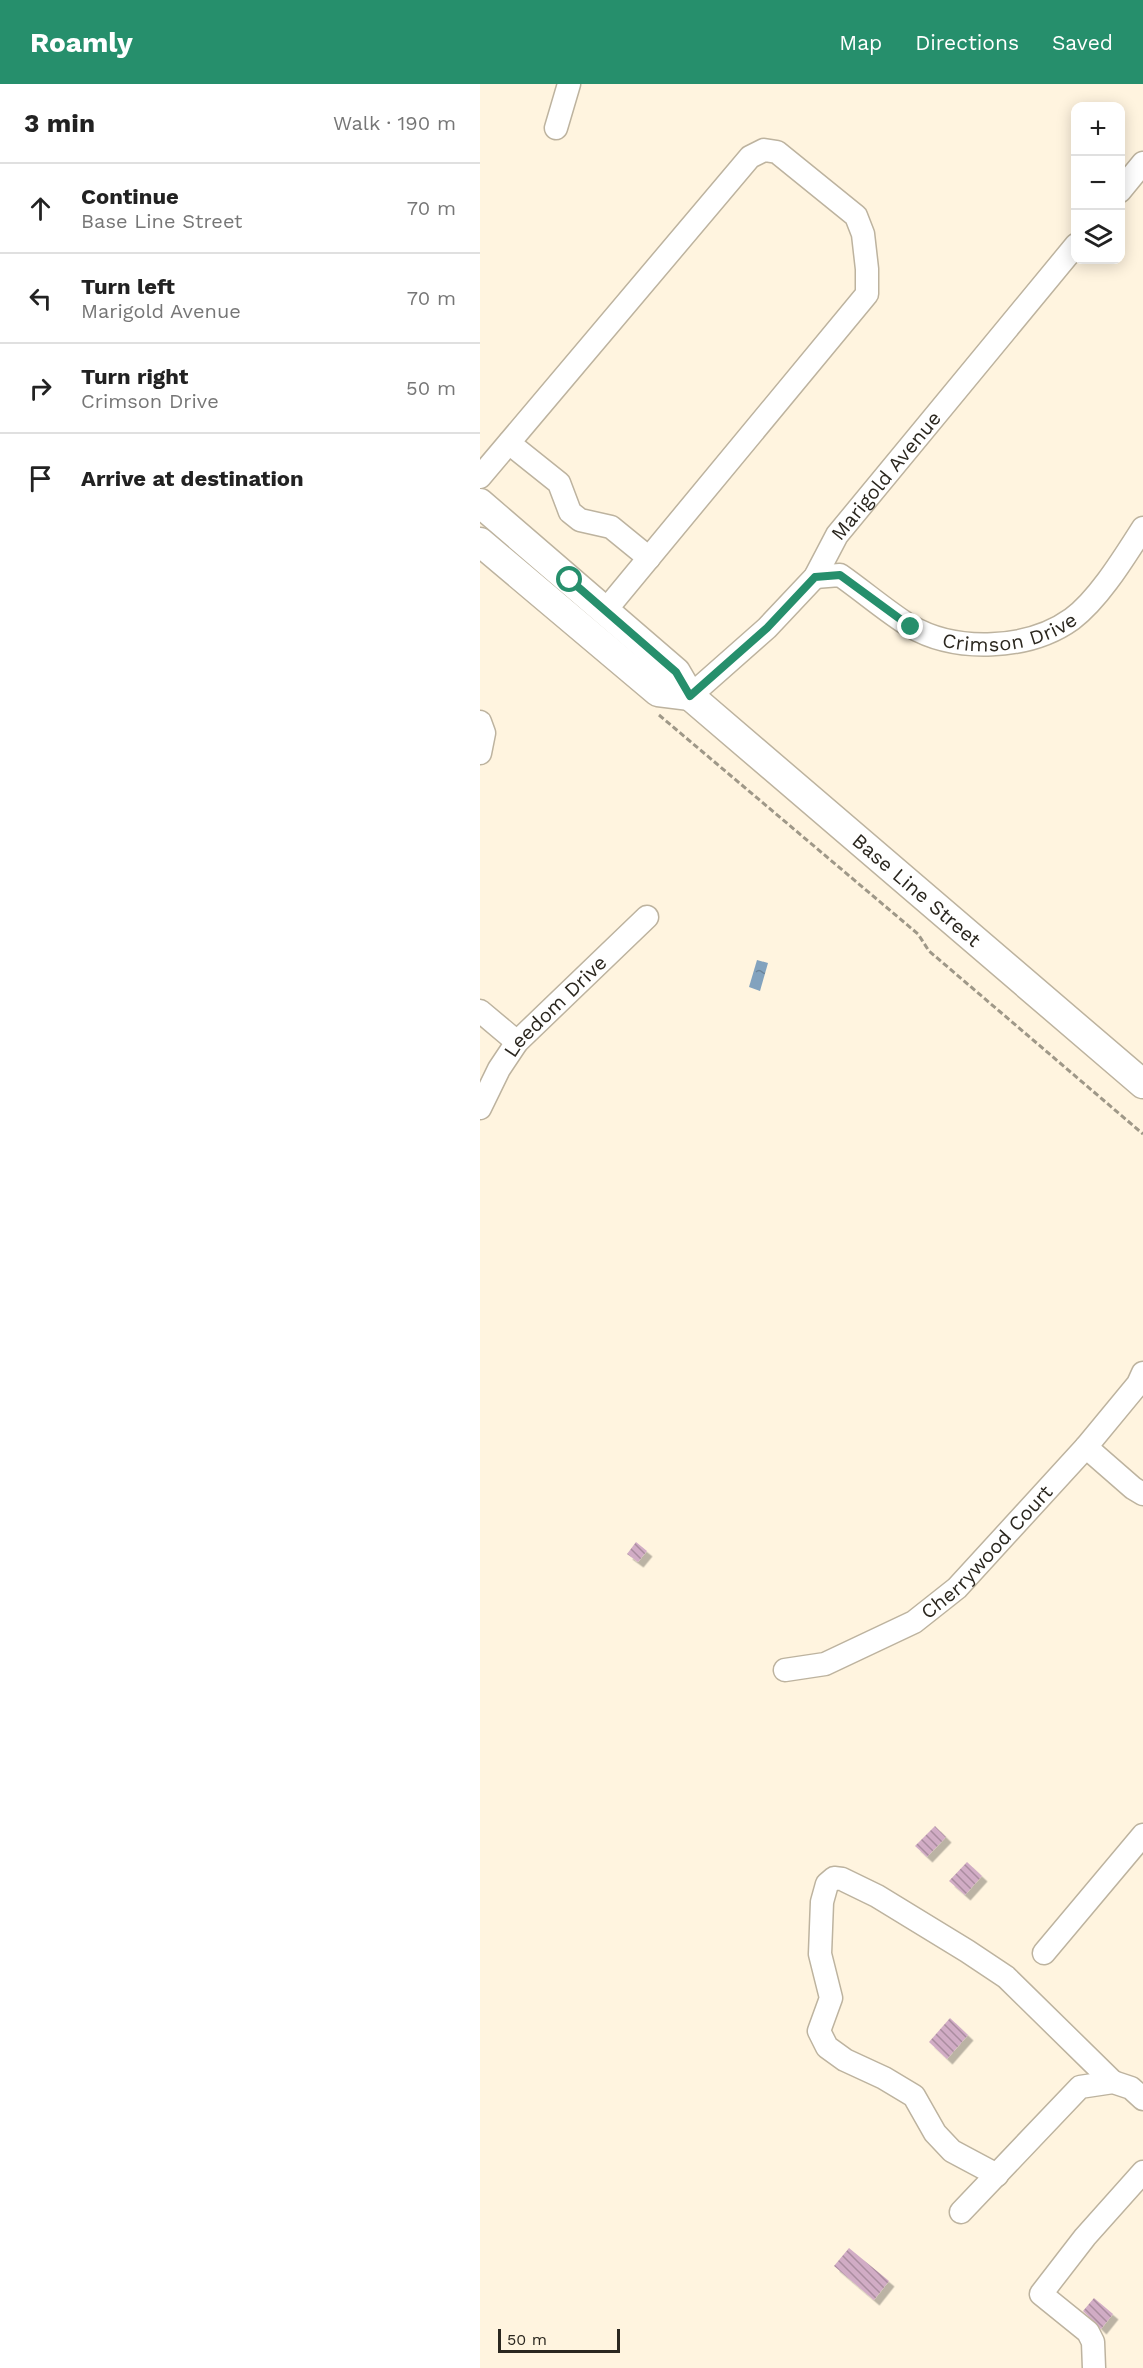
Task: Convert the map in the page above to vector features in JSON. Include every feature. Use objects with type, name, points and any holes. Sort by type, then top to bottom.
[{"type":"main road","name":"Base Line Street","points":[[480,503],[676,672],[690,696],[1143,1084]]},
{"type":"main road","points":[[480,542],[658,692],[690,696]]},
{"type":"street","points":[[556,128],[569,84]]},
{"type":"street","points":[[480,477],[750,157],[764,150],[777,152],[856,216],[863,234],[867,294],[605,611]]},
{"type":"street","points":[[1125,184],[1143,163]]},
{"type":"street","name":"Marigold Avenue","points":[[690,696],[767,628],[815,577],[837,535],[1071,251]]},
{"type":"street","points":[[509,443],[559,483],[570,512],[580,520],[611,527],[649,558]]},
{"type":"street","name":"Crimson Drive","points":[[815,577],[840,575],[911,627],[952,642],[994,645],[1035,637],[1072,619],[1100,590],[1141,535]]},
{"type":"street","name":"Leedom Drive","points":[[480,1108],[499,1069],[517,1042],[647,916]]},
{"type":"street","points":[[480,1011],[517,1042]]},
{"type":"street","name":"Cherrywood Court","points":[[786,1670],[825,1664],[914,1622],[957,1588],[1086,1447],[1138,1384],[1143,1373]]},
{"type":"street","points":[[1086,1447],[1143,1494]]},
{"type":"street","points":[[1044,1953],[1143,1835]]},
{"type":"street","points":[[997,2175],[952,2151],[935,2133],[914,2096],[884,2078],[845,2060],[826,2046],[819,2031],[831,1998],[820,1954],[820,1943],[822,1902],[827,1884],[834,1878],[842,1879],[877,1896],[1006,1977],[1113,2082],[1131,2088],[1143,2099]]},
{"type":"street","points":[[962,2212],[1080,2087],[1113,2082]]},
{"type":"street","points":[[1094,2368],[1093,2342],[1088,2332],[1041,2294],[1085,2237],[1143,2172]]},
{"type":"path","points":[[653,710],[918,934],[929,951],[1143,1134]]},
{"type":"water","points":[[757,960],[768,963],[760,991],[749,987]]},
{"type":"building","points":[[636,1542],[647,1551],[638,1562],[627,1554]]},
{"type":"building","points":[[935,1826],[946,1837],[927,1857],[915,1846]]},
{"type":"building","points":[[967,1862],[982,1876],[965,1895],[949,1881]]},
{"type":"building","points":[[950,2018],[968,2035],[947,2059],[929,2042]]},
{"type":"building","points":[[849,2248],[889,2281],[874,2300],[834,2266]]},
{"type":"building","points":[[1094,2298],[1113,2314],[1101,2329],[1083,2311]]},
{"type":"route","points":[[570,580],[676,672],[690,696],[767,628],[815,577],[840,575],[911,627]]}]
